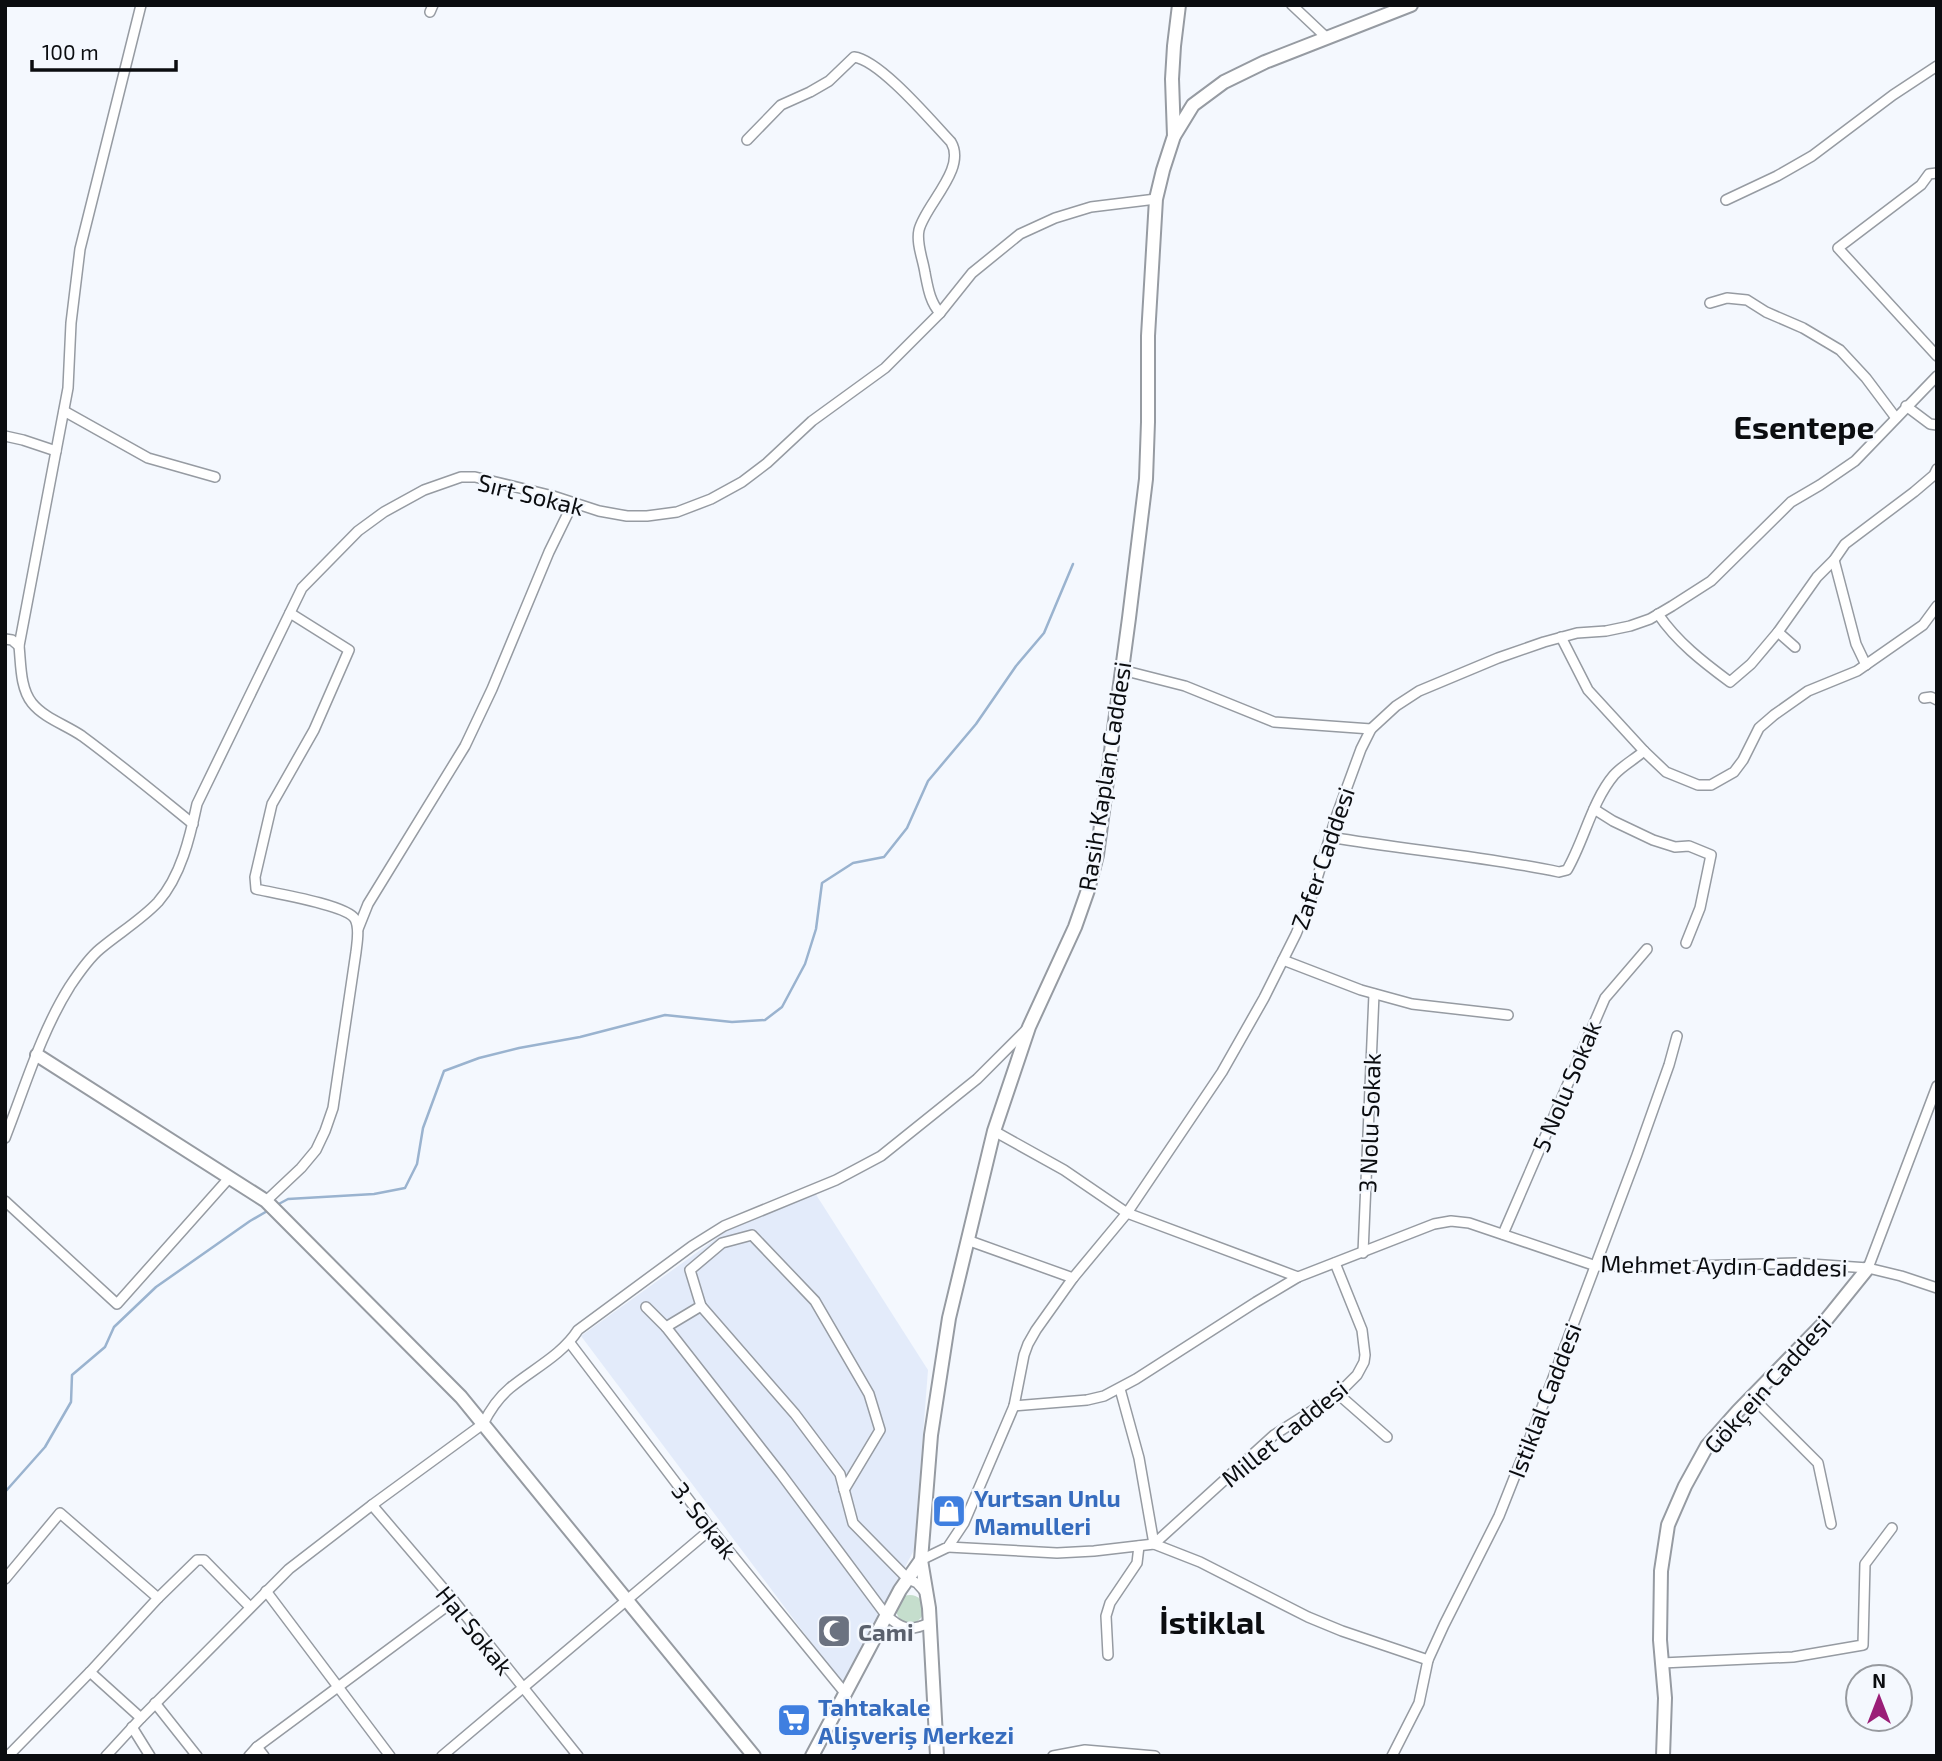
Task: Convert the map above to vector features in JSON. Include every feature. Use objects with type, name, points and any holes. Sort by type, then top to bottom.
[{"type":"street","points":[[141,5],[80,249],[71,323],[68,388],[19,646],[24,688],[32,703],[41,712],[73,730],[112,758],[193,824]]},
{"type":"street","points":[[1174,136],[1173,68],[1180,5]]},
{"type":"street","points":[[1292,5],[1327,38]]},
{"type":"street","name":"Rasih Kaplan Caddesi","points":[[937,1756],[929,1608],[921,1560],[931,1435],[939,1377],[949,1318],[994,1131],[1029,1027],[1075,927],[1097,855],[1146,479],[1148,336],[1156,200],[1163,170],[1174,136],[1193,105],[1224,82],[1265,62],[1410,5]]},
{"type":"street","points":[[747,140],[781,105],[821,87],[838,75],[854,57],[862,59],[889,78],[951,142],[955,151],[955,160],[918,235],[930,296],[934,307],[940,313]]},
{"type":"street","points":[[1726,200],[1812,156],[1893,94],[1937,66]]},
{"type":"street","points":[[1937,173],[1929,174],[1921,185],[1838,248],[1937,356]]},
{"type":"street","name":"Sırt Sokak","points":[[5,1138],[37,1055],[71,985],[97,951],[156,904],[166,892],[178,869],[197,804],[302,588],[358,531],[384,512],[424,490],[461,477],[475,477],[553,496],[599,511],[627,516],[677,512],[711,499],[742,482],[767,463],[812,421],[884,368],[940,313],[972,273],[1020,234],[1055,218],[1091,207],[1156,200]]},
{"type":"street","points":[[1710,303],[1727,298],[1747,300],[1840,350],[1866,378],[1896,418]]},
{"type":"street","name":"Zafer Caddesi","points":[[948,1547],[964,1523],[1014,1406],[1028,1344],[1036,1329],[1073,1278],[1127,1213],[1223,1072],[1283,960],[1311,898],[1329,837],[1371,729],[1396,706],[1419,691],[1498,658],[1577,633],[1630,626],[1658,614],[1710,581],[1791,502],[1855,461],[1937,376]]},
{"type":"street","points":[[1906,406],[1930,424],[1937,425]]},
{"type":"street","points":[[64,411],[148,458],[215,477]]},
{"type":"street","points":[[5,436],[56,451]]},
{"type":"street","points":[[1658,614],[1670,631],[1704,664],[1730,682],[1751,664],[1778,632],[1817,577],[1845,544],[1914,492],[1934,475],[1937,469]]},
{"type":"street","points":[[266,1201],[316,1150],[333,1108],[358,929],[368,904],[465,746],[573,503]]},
{"type":"street","points":[[1834,560],[1856,644],[1866,665]]},
{"type":"street","points":[[1561,637],[1588,690],[1644,751],[1666,772],[1698,786],[1711,785],[1734,772],[1759,728],[1774,715],[1808,691],[1866,665],[1923,625],[1937,606]]},
{"type":"street","points":[[290,613],[349,650],[314,730],[272,804],[255,877],[256,889],[332,906],[349,913],[355,919],[358,929]]},
{"type":"street","points":[[1778,632],[1795,647]]},
{"type":"street","points":[[5,639],[12,640],[19,646]]},
{"type":"street","points":[[1122,670],[1185,686],[1274,722],[1371,729]]},
{"type":"street","points":[[1924,698],[1937,700]]},
{"type":"street","points":[[1329,837],[1559,872],[1567,870],[1594,809],[1614,775],[1644,751]]},
{"type":"street","points":[[1594,809],[1653,840],[1675,847],[1689,846],[1712,855],[1700,908],[1686,943]]},
{"type":"street","name":"5 Nolu Sokak","points":[[1503,1234],[1605,998],[1647,950]]},
{"type":"street","points":[[1283,960],[1374,994],[1412,1004],[1508,1015]]},
{"type":"street","name":"3 Nolu Sokak","points":[[1363,1253],[1374,994]]},
{"type":"street","points":[[106,1756],[141,1717],[289,1569],[483,1424],[492,1408],[509,1390],[570,1343],[578,1330],[692,1246],[724,1226],[836,1180],[881,1156],[977,1079],[1029,1027]]},
{"type":"street","name":"Istiklal Caddesi","points":[[1392,1756],[1419,1703],[1428,1660],[1499,1517],[1596,1266],[1677,1036]]},
{"type":"street","points":[[37,1055],[266,1201],[461,1397],[754,1756]]},
{"type":"street","points":[[1868,1268],[1937,1086]]},
{"type":"street","points":[[994,1131],[1064,1170],[1127,1213],[1298,1277]]},
{"type":"street","points":[[5,1201],[117,1304],[230,1177]]},
{"type":"street","name":"Mehmet Aydın Caddesi","points":[[1014,1406],[1104,1396],[1120,1389],[1298,1277],[1434,1224],[1451,1221],[1469,1223],[1596,1266],[1796,1263],[1868,1268],[1937,1288]]},
{"type":"street","points":[[844,1490],[880,1430],[869,1394],[815,1301],[752,1235],[722,1243],[690,1270],[701,1306],[795,1414],[839,1474],[853,1523],[926,1593]]},
{"type":"street","points":[[967,1240],[1073,1278]]},
{"type":"street","name":"Millet Caddesi","points":[[1154,1544],[1274,1436],[1338,1394],[1357,1375],[1365,1355],[1362,1331],[1335,1263]]},
{"type":"street","name":"Gökçein Caddesi","points":[[1663,1756],[1665,1698],[1660,1640],[1661,1571],[1668,1525],[1707,1446],[1822,1325],[1868,1268]]},
{"type":"street","points":[[666,1327],[701,1306]]},
{"type":"street","points":[[646,1307],[666,1327],[781,1474],[886,1615],[897,1625],[906,1628],[917,1629],[929,1623]]},
{"type":"street","name":"3. Sokak","points":[[570,1343],[711,1530],[845,1693]]},
{"type":"street","points":[[1120,1389],[1139,1458],[1154,1544]]},
{"type":"street","points":[[1338,1394],[1387,1437]]},
{"type":"street","points":[[1752,1397],[1818,1463],[1831,1524]]},
{"type":"street","name":"Hal Sokak","points":[[372,1505],[454,1601],[578,1756]]},
{"type":"street","points":[[5,1579],[60,1513],[158,1598]]},
{"type":"street","points":[[1662,1663],[1793,1657],[1863,1645],[1865,1563],[1892,1528]]},
{"type":"street","points":[[442,1756],[711,1530]]},
{"type":"street","points":[[812,1756],[908,1578],[921,1560],[948,1547],[1057,1553],[1154,1544],[1200,1562],[1320,1622],[1428,1660]]},
{"type":"street","points":[[1108,1655],[1106,1616],[1110,1603],[1137,1563],[1139,1546]]},
{"type":"street","points":[[8,1756],[197,1560],[204,1560],[250,1607]]},
{"type":"street","points":[[266,1591],[390,1756]]},
{"type":"street","points":[[249,1756],[257,1747],[454,1601]]},
{"type":"street","points":[[90,1672],[141,1717]]},
{"type":"street","points":[[155,1703],[197,1756]]},
{"type":"street","points":[[132,1727],[150,1756]]},
{"type":"street","points":[[257,1747],[264,1756]]},
{"type":"street","points":[[1054,1756],[1085,1751],[1155,1756]]},
{"type":"shaded area","points":[[815,1193],[928,1370],[914,1550],[843,1685],[581,1336],[728,1230]]},
{"type":"green space","points":[[910,1595],[920,1599],[924,1609],[920,1619],[910,1623],[900,1619],[896,1609],[900,1599]]},
{"type":"waterway","points":[[275,1206],[288,1199],[374,1194],[405,1188],[417,1164],[423,1128],[444,1071],[479,1058],[580,1037],[665,1015],[732,1022],[765,1020],[782,1007],[805,964],[816,929],[822,883],[853,863],[884,857],[907,828],[928,781],[976,724],[1016,666],[1044,633],[1073,564]]},
{"type":"waterway","points":[[5,1492],[45,1447],[71,1402],[72,1375],[105,1347],[114,1327],[156,1287],[269,1210]]},
{"type":"place","name":"Yurtsan Unlu Mamulleri","points":[[949,1511]]},
{"type":"place","name":"Cami","points":[[834,1631]]},
{"type":"place","name":"Tahtakale Alişveriş Merkezi","points":[[794,1720]]},
{"type":"district","name":"Esentepe","points":[[1804,426]]},
{"type":"district","name":"İstiklal","points":[[1212,1621]]}]
